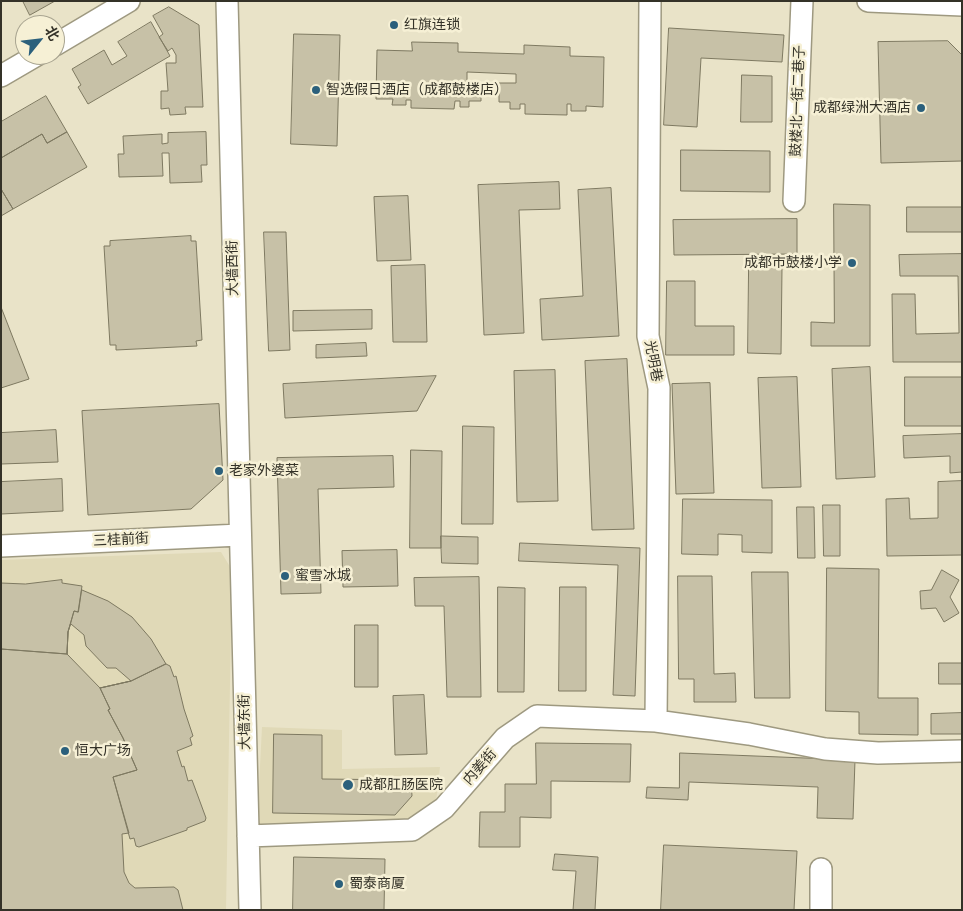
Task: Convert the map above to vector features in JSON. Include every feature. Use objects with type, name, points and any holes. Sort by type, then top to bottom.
[{"type":"street","points":[[65,39],[129,1]]},
{"type":"street","name":"大墙西街","points":[[226,1],[240,535]]},
{"type":"street","name":"光明巷","points":[[650,1],[648,336],[659,388],[656,721]]},
{"type":"street","name":"鼓楼北一街二巷子","points":[[794,201],[802,1]]},
{"type":"street","points":[[868,1],[962,5]]},
{"type":"street","points":[[1,76],[20,65]]},
{"type":"street","name":"三桂前街","points":[[1,546],[240,535]]},
{"type":"street","name":"大墙东街","points":[[240,535],[250,910]]},
{"type":"street","name":"内姜街","points":[[248,836],[412,830],[444,808],[505,738],[537,716],[656,721],[749,734],[825,750],[878,753],[962,751]]},
{"type":"street","points":[[821,869],[821,910]]},
{"type":"shaded area","name":"恒大广场","points":[[221,552],[232,570],[226,910],[1,910],[1,560]]},
{"type":"shaded area","name":"成都肛肠医院","points":[[262,727],[342,730],[342,769],[440,767],[436,802],[407,824],[257,825]]},
{"type":"building","points":[[23,1],[55,1],[30,15]]},
{"type":"building","points":[[169,7],[199,25],[203,107],[185,107],[186,114],[170,115],[169,108],[161,109],[161,91],[168,91],[166,63],[176,63],[176,55],[172,48],[168,51],[159,37],[163,34],[153,16]]},
{"type":"building","points":[[151,22],[170,56],[88,104],[78,87],[81,85],[72,69],[104,50],[112,65],[127,56],[118,42]]},
{"type":"building","points":[[669,28],[784,35],[782,62],[701,58],[697,127],[664,125]]},
{"type":"building","name":"智选假日酒店（成都鼓楼店）","points":[[294,34],[340,35],[337,146],[291,144]]},
{"type":"building","name":"成都绿洲大酒店","points":[[948,41],[962,55],[962,161],[881,163],[878,42]]},
{"type":"building","points":[[412,42],[458,43],[458,52],[524,54],[524,45],[570,47],[570,56],[604,57],[603,107],[586,106],[586,111],[571,111],[571,104],[567,104],[567,115],[525,114],[525,104],[520,104],[520,109],[510,109],[510,102],[499,102],[499,83],[516,83],[516,74],[467,72],[467,83],[481,83],[481,101],[469,101],[469,107],[460,107],[460,101],[455,101],[454,109],[411,108],[411,100],[406,100],[406,105],[392,105],[393,99],[376,99],[377,50],[412,51]]},
{"type":"building","points":[[742,75],[772,76],[772,122],[741,122]]},
{"type":"building","points":[[46,96],[67,132],[47,143],[42,134],[1,158],[1,122]]},
{"type":"building","points":[[67,132],[87,167],[13,209],[1,189],[1,158],[42,134],[47,143]]},
{"type":"building","points":[[206,132],[207,165],[201,165],[202,182],[170,183],[169,153],[162,153],[163,176],[119,177],[118,154],[124,154],[123,136],[162,134],[162,144],[168,143],[168,133]]},
{"type":"building","points":[[681,150],[770,151],[770,192],[681,191]]},
{"type":"building","points":[[559,182],[560,209],[519,210],[524,333],[484,335],[478,185]]},
{"type":"building","points":[[611,188],[619,336],[542,340],[540,299],[583,296],[578,190]]},
{"type":"building","points":[[1,189],[13,209],[1,216]]},
{"type":"building","points":[[408,196],[411,260],[377,261],[374,197]]},
{"type":"building","name":"成都市鼓楼小学","points":[[834,204],[870,205],[870,346],[811,346],[811,322],[834,323]]},
{"type":"building","points":[[907,207],[962,207],[962,232],[907,232]]},
{"type":"building","points":[[797,219],[797,254],[674,255],[673,220]]},
{"type":"building","points":[[264,232],[286,232],[290,350],[269,351]]},
{"type":"building","points":[[191,236],[191,241],[196,241],[202,340],[196,341],[197,346],[116,350],[116,345],[110,345],[104,246],[110,246],[110,241]]},
{"type":"building","points":[[962,254],[962,362],[893,362],[892,294],[915,294],[916,334],[959,333],[958,276],[900,276],[899,255]]},
{"type":"building","points":[[425,265],[427,342],[393,342],[391,266]]},
{"type":"building","points":[[749,267],[782,268],[781,354],[748,353]]},
{"type":"building","points":[[667,281],[695,281],[695,326],[734,326],[734,355],[666,355]]},
{"type":"building","points":[[1,307],[29,379],[1,388]]},
{"type":"building","points":[[372,310],[372,329],[293,331],[293,311]]},
{"type":"building","points":[[366,343],[367,356],[316,358],[316,345]]},
{"type":"building","points":[[627,359],[634,529],[592,530],[585,361]]},
{"type":"building","points":[[870,367],[875,477],[836,479],[832,369]]},
{"type":"building","points":[[555,370],[558,501],[517,502],[514,371]]},
{"type":"building","points":[[436,376],[417,411],[285,418],[283,384]]},
{"type":"building","points":[[797,377],[801,487],[762,488],[758,378]]},
{"type":"building","points":[[905,377],[962,377],[962,426],[905,426]]},
{"type":"building","points":[[710,383],[714,493],[676,494],[672,384]]},
{"type":"building","points":[[219,404],[223,480],[191,509],[88,515],[82,411]]},
{"type":"building","points":[[463,426],[494,427],[493,524],[462,524]]},
{"type":"building","points":[[56,430],[58,462],[1,464],[1,433]]},
{"type":"building","points":[[962,434],[962,472],[950,473],[950,456],[904,458],[903,436]]},
{"type":"building","points":[[411,450],[442,451],[441,548],[410,548]]},
{"type":"building","points":[[393,456],[394,487],[318,489],[321,593],[281,594],[277,458]]},
{"type":"building","points":[[62,479],[63,511],[1,514],[1,482]]},
{"type":"building","points":[[962,481],[962,555],[887,556],[886,499],[909,498],[910,519],[938,518],[938,482]]},
{"type":"building","points":[[683,499],[772,500],[772,553],[742,552],[742,535],[718,534],[718,555],[682,554]]},
{"type":"building","points":[[823,505],[840,505],[840,556],[824,556]]},
{"type":"building","points":[[797,507],[814,507],[815,558],[798,558]]},
{"type":"building","points":[[441,536],[478,537],[478,564],[442,563]]},
{"type":"building","points":[[520,543],[640,548],[635,696],[613,695],[618,565],[519,561]]},
{"type":"building","points":[[397,550],[398,586],[343,587],[342,551]]},
{"type":"building","points":[[827,568],[879,569],[878,698],[918,698],[918,735],[859,734],[859,712],[826,711]]},
{"type":"building","points":[[942,570],[959,580],[950,597],[959,613],[944,622],[936,608],[921,609],[920,591],[931,590]]},
{"type":"building","points":[[752,572],[788,572],[790,698],[755,698]]},
{"type":"building","points":[[678,576],[712,576],[714,674],[735,673],[736,702],[694,702],[694,679],[679,679]]},
{"type":"building","points":[[479,577],[481,697],[447,697],[444,606],[415,606],[414,578]]},
{"type":"building","points":[[62,580],[62,583],[82,586],[78,612],[74,611],[68,632],[67,654],[1,649],[1,583],[25,584]]},
{"type":"building","points":[[498,587],[525,588],[524,692],[498,692]]},
{"type":"building","points":[[560,587],[586,587],[586,691],[559,691]]},
{"type":"building","name":"恒大广场","points":[[82,590],[108,601],[132,617],[151,639],[166,664],[131,681],[100,688],[110,709],[108,710],[137,770],[113,777],[129,833],[122,834],[124,872],[129,883],[135,888],[174,887],[178,890],[183,910],[1,910],[1,649],[67,654],[68,632],[74,611],[78,612]]},
{"type":"building","points":[[71,624],[84,635],[86,646],[107,668],[116,668],[131,681],[100,688],[67,654],[68,632]]},
{"type":"building","points":[[355,625],[378,625],[378,687],[355,687]]},
{"type":"building","points":[[939,663],[962,663],[962,684],[939,684]]},
{"type":"building","points":[[166,664],[170,666],[174,677],[176,676],[193,736],[190,738],[192,745],[177,751],[188,781],[192,780],[206,818],[205,821],[187,828],[187,830],[139,847],[136,846],[134,838],[130,839],[113,777],[137,770],[108,710],[110,709],[100,688],[131,681]]},
{"type":"building","points":[[424,695],[427,754],[395,755],[393,696]]},
{"type":"building","points":[[962,713],[962,734],[931,734],[931,714]]},
{"type":"building","name":"成都肛肠医院","points":[[274,734],[322,735],[322,779],[411,780],[412,796],[395,815],[273,813]]},
{"type":"building","points":[[536,743],[631,744],[630,782],[551,781],[551,818],[520,817],[520,847],[479,847],[480,812],[505,812],[505,784],[536,784]]},
{"type":"building","points":[[680,753],[855,760],[853,819],[817,818],[818,787],[689,782],[688,800],[646,798],[647,787],[679,788]]},
{"type":"building","points":[[664,845],[797,851],[794,910],[661,910]]},
{"type":"building","points":[[555,854],[598,857],[595,910],[573,910],[576,871],[553,870]]},
{"type":"building","name":"蜀泰商厦","points":[[294,857],[385,859],[384,910],[293,910]]},
{"type":"place","name":"红旗连锁","points":[[394,25]]},
{"type":"place","name":"智选假日酒店（成都鼓楼店）","points":[[316,90]]},
{"type":"place","name":"成都绿洲大酒店","points":[[921,108]]},
{"type":"place","name":"成都市鼓楼小学","points":[[852,263]]},
{"type":"place","name":"老家外婆菜","points":[[219,471]]},
{"type":"place","name":"蜜雪冰城","points":[[285,576]]},
{"type":"place","name":"恒大广场","points":[[65,751]]},
{"type":"place","name":"成都肛肠医院","points":[[348,785]]},
{"type":"place","name":"蜀泰商厦","points":[[339,884]]}]
